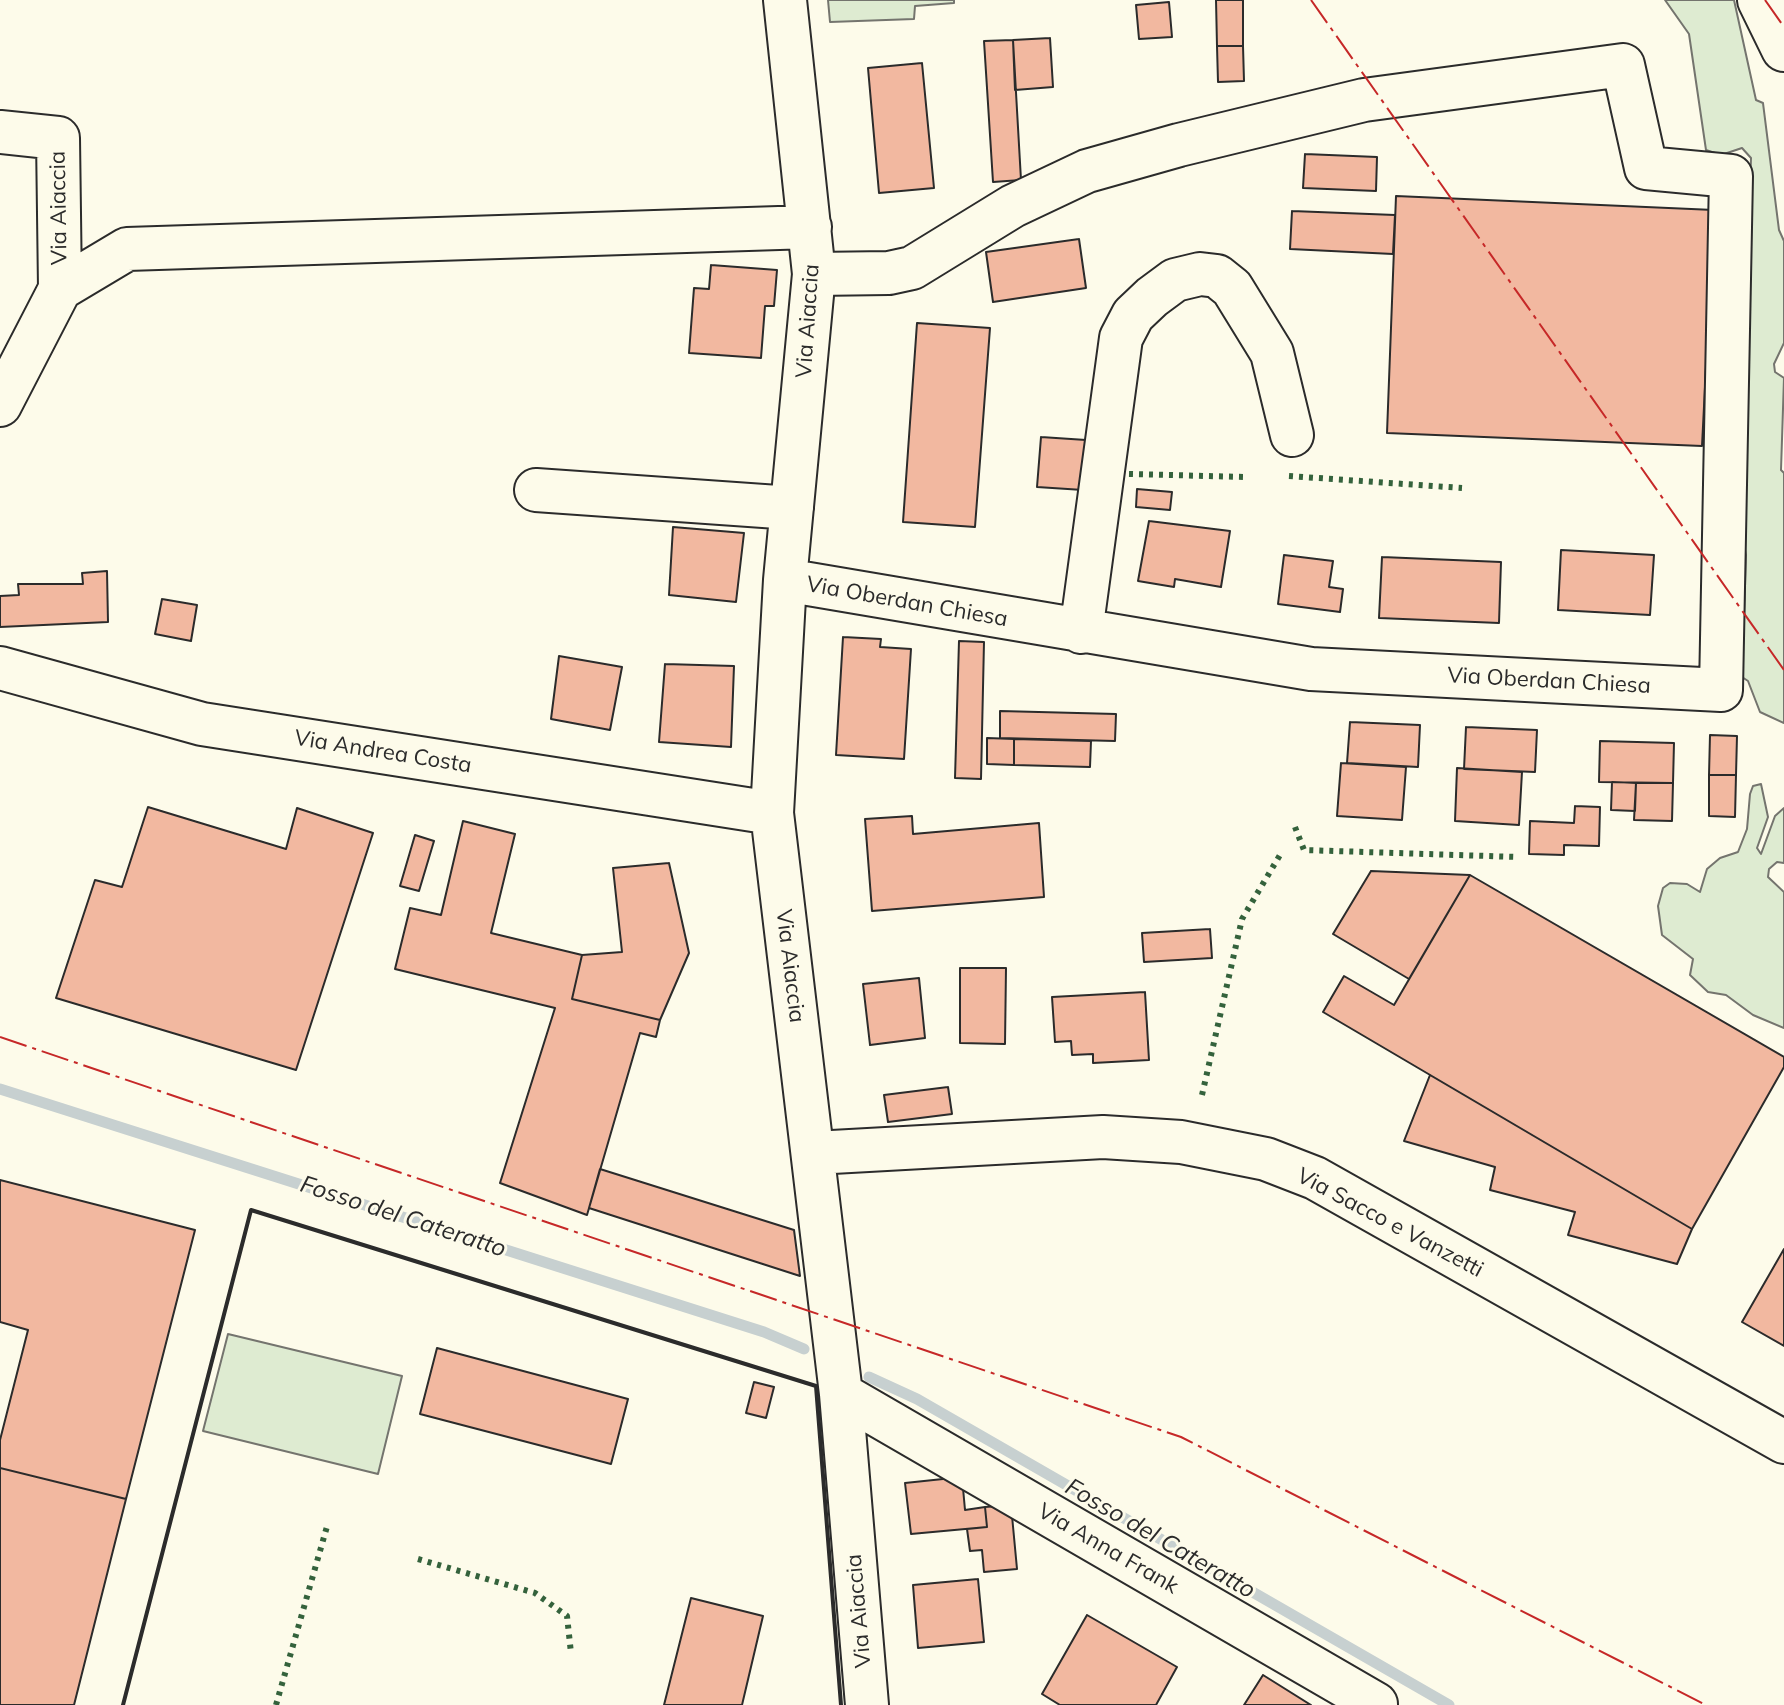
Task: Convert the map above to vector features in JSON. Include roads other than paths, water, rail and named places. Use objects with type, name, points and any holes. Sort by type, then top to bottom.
[{"type":"highway","points":[[1760,0],[1784,49]]},
{"type":"street","name":"Via Aiaccia","points":[[785,0],[814,274],[785,580],[772,813],[841,1394],[867,1705]]},
{"type":"street","name":"Via Oberdan Chiesa","points":[[785,580],[1311,669],[1721,690],[1731,176],[1646,168],[1623,65],[1364,100],[1087,171],[1013,206],[912,268],[889,273],[814,274]]},
{"type":"street","name":"Via Aiaccia","points":[[0,132],[58,138],[60,289],[0,405]]},
{"type":"street","name":"Via Aiaccia","points":[[60,289],[127,249],[810,227]]},
{"type":"street","points":[[1081,632],[1121,338],[1133,315],[1152,297],[1175,280],[1200,274],[1217,276],[1232,288],[1246,306],[1272,353],[1292,435]]},
{"type":"street","points":[[536,490],[792,508]]},
{"type":"street","name":"Via Andrea Costa","points":[[0,668],[202,724],[772,813]]},
{"type":"street","name":"Via Sacco e Vanzetti","points":[[814,1153],[1103,1137],[1181,1142],[1266,1159],[1315,1178],[1784,1442]]},
{"type":"street","name":"Via Anna Frank","points":[[841,1394],[1376,1704]]},
{"type":"waterway","name":"Fosso del Cateratto","points":[[0,1089],[764,1332],[804,1349]]},
{"type":"waterway","name":"Fosso del Cateratto","points":[[869,1377],[917,1399],[1449,1705]]}]
